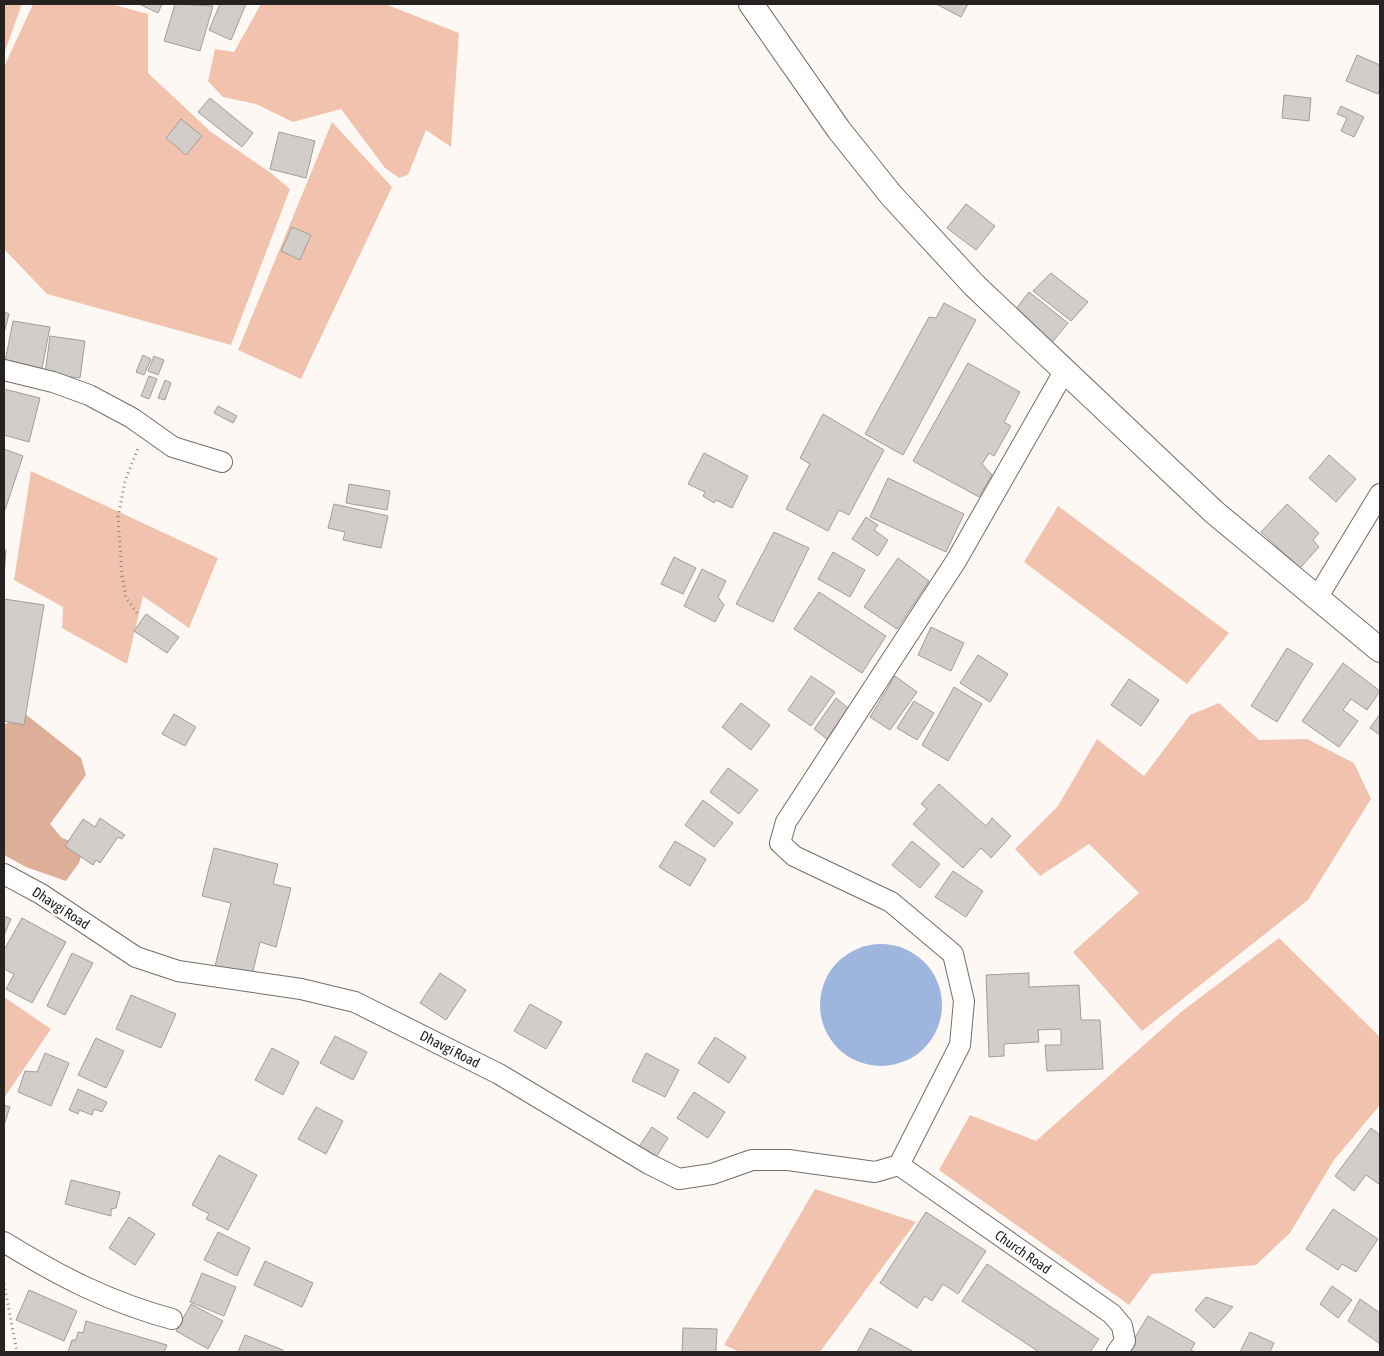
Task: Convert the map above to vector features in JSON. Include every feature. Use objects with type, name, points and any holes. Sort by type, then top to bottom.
[{"type":"street","points":[[751,4],[839,130],[891,195],[974,285],[1214,512],[1380,650]]},
{"type":"street","points":[[4,370],[53,382],[89,395],[173,447],[222,462]]},
{"type":"street","points":[[898,1165],[960,1045],[964,1001],[953,954],[891,902],[794,856],[780,843],[786,822],[956,561],[1065,370]]},
{"type":"street","points":[[1316,598],[1380,494]]},
{"type":"street","name":"Dhavgi Road","points":[[4,874],[41,894],[136,957],[178,971],[301,988],[355,1002],[499,1074],[648,1164],[679,1179],[712,1174],[752,1160],[788,1160],[875,1172],[898,1165]]},
{"type":"street","name":"Church Road","points":[[898,1165],[1112,1314],[1122,1326],[1124,1341],[1117,1352]]},
{"type":"street","points":[[4,1242],[66,1279],[135,1309],[172,1319]]},
{"type":"path","points":[[137,613],[126,598],[122,576],[118,517],[125,481],[148,430]]},
{"type":"path","points":[[4,1284],[17,1352]]},
{"type":"shaded area","points":[[4,4],[22,4],[4,54]]},
{"type":"shaded area","points":[[33,4],[111,4],[148,14],[148,73],[211,132],[271,173],[290,189],[231,345],[47,294],[4,249],[4,67]]},
{"type":"shaded area","points":[[261,4],[385,4],[459,33],[451,147],[426,130],[408,175],[399,178],[385,168],[341,109],[293,122],[256,104],[223,97],[208,81],[215,49],[234,52]]},
{"type":"shaded area","points":[[332,122],[392,187],[301,379],[238,350]]},
{"type":"shaded area","points":[[31,471],[218,558],[189,628],[143,596],[127,664],[62,628],[63,607],[14,580]]},
{"type":"shaded area","points":[[1058,506],[1229,633],[1187,684],[1024,562]]},
{"type":"shaded area","points":[[1219,703],[1259,740],[1307,739],[1354,763],[1371,799],[1308,900],[1142,1031],[1073,952],[1139,893],[1089,844],[1040,876],[1015,849],[1058,806],[1097,739],[1144,776],[1190,715]]},
{"type":"shaded area","points":[[24,713],[81,758],[86,775],[50,824],[62,838],[84,846],[79,863],[66,881],[26,867],[4,855],[4,725]]},
{"type":"shaded area","points":[[1279,938],[1380,1037],[1380,1105],[1334,1160],[1290,1233],[1256,1265],[1152,1274],[1129,1305],[939,1170],[970,1115],[1036,1141],[1181,1012]]},
{"type":"shaded area","points":[[4,997],[51,1029],[4,1098]]},
{"type":"shaded area","points":[[815,1189],[916,1222],[820,1352],[740,1352],[724,1345]]},
{"type":"water","points":[[881,944],[904,948],[924,962],[938,982],[942,1005],[938,1028],[924,1048],[904,1062],[881,1066],[858,1062],[838,1048],[824,1028],[820,1005],[824,982],[838,962],[858,948]]},
{"type":"building","points":[[139,4],[162,4],[158,13]]},
{"type":"building","points":[[175,4],[213,6],[200,51],[164,41]]},
{"type":"building","points":[[220,4],[246,4],[231,40],[209,30]]},
{"type":"building","points":[[936,4],[968,4],[961,17]]},
{"type":"building","points":[[1357,55],[1380,65],[1380,88],[1378,94],[1346,81]]},
{"type":"building","points":[[1284,95],[1311,98],[1309,121],[1282,118]]},
{"type":"building","points":[[210,98],[253,133],[242,147],[198,112]]},
{"type":"building","points":[[1341,106],[1364,117],[1354,137],[1341,131],[1347,118],[1337,114]]},
{"type":"building","points":[[181,119],[202,136],[186,155],[166,138]]},
{"type":"building","points":[[279,132],[315,141],[306,178],[270,169]]},
{"type":"building","points":[[966,204],[995,226],[976,250],[947,228]]},
{"type":"building","points":[[292,227],[311,235],[300,260],[281,251]]},
{"type":"building","points":[[1051,273],[1088,302],[1071,321],[1033,291]]},
{"type":"building","points":[[1029,292],[1068,323],[1050,345],[1012,314]]},
{"type":"building","points":[[944,303],[976,320],[903,455],[865,434],[929,317],[936,318]]},
{"type":"building","points":[[4,312],[9,314],[4,333]]},
{"type":"building","points":[[13,321],[50,327],[41,374],[4,367]]},
{"type":"building","points":[[50,336],[85,341],[80,378],[45,374]]},
{"type":"building","points":[[143,355],[151,359],[144,375],[136,372]]},
{"type":"building","points":[[154,356],[164,360],[158,375],[148,371]]},
{"type":"building","points":[[968,363],[1020,392],[1004,422],[1011,426],[994,456],[989,453],[982,464],[992,475],[979,497],[913,461]]},
{"type":"building","points":[[149,376],[157,379],[149,399],[141,396]]},
{"type":"building","points":[[165,380],[171,383],[165,400],[158,398]]},
{"type":"building","points":[[4,389],[40,398],[29,442],[4,435]]},
{"type":"building","points":[[218,406],[237,416],[233,423],[214,413]]},
{"type":"building","points":[[823,414],[884,450],[849,515],[839,510],[828,531],[786,509],[810,464],[800,458]]},
{"type":"building","points":[[4,449],[23,456],[5,510],[4,510]]},
{"type":"building","points":[[704,453],[748,476],[732,508],[716,500],[714,503],[703,496],[705,492],[688,484]]},
{"type":"building","points":[[1329,455],[1356,479],[1336,502],[1309,478]]},
{"type":"building","points":[[888,478],[964,514],[946,552],[870,517]]},
{"type":"building","points":[[349,484],[390,491],[387,510],[346,503]]},
{"type":"building","points":[[334,504],[388,516],[381,548],[343,540],[345,532],[328,528]]},
{"type":"building","points":[[1287,504],[1319,533],[1313,540],[1319,547],[1300,568],[1261,532]]},
{"type":"building","points":[[866,517],[878,525],[874,530],[888,540],[878,556],[852,539]]},
{"type":"building","points":[[774,532],[809,548],[773,622],[736,604]]},
{"type":"building","points":[[4,550],[6,550],[4,577]]},
{"type":"building","points":[[833,552],[865,570],[850,597],[818,579]]},
{"type":"building","points":[[674,557],[696,568],[683,594],[661,584]]},
{"type":"building","points":[[898,558],[929,581],[897,629],[864,607]]},
{"type":"building","points":[[702,569],[726,581],[718,597],[724,605],[715,622],[684,606]]},
{"type":"building","points":[[819,592],[886,636],[862,673],[794,629]]},
{"type":"building","points":[[4,599],[44,605],[24,725],[4,721]]},
{"type":"building","points":[[146,614],[179,637],[167,653],[134,631]]},
{"type":"building","points":[[931,627],[964,643],[951,671],[918,655]]},
{"type":"building","points":[[1287,648],[1313,664],[1277,722],[1251,706]]},
{"type":"building","points":[[978,655],[1008,674],[990,702],[960,683]]},
{"type":"building","points":[[1343,663],[1380,691],[1367,710],[1351,699],[1343,710],[1358,721],[1339,747],[1302,721]]},
{"type":"building","points":[[811,676],[835,692],[811,726],[788,710]]},
{"type":"building","points":[[895,676],[917,692],[890,730],[870,717]]},
{"type":"building","points":[[1129,679],[1159,700],[1141,726],[1111,705]]},
{"type":"building","points":[[954,687],[982,704],[948,761],[922,745]]},
{"type":"building","points":[[836,698],[848,708],[827,739],[814,729]]},
{"type":"building","points":[[914,701],[934,713],[917,740],[897,728]]},
{"type":"building","points":[[741,703],[770,725],[751,750],[722,727]]},
{"type":"building","points":[[174,714],[196,727],[185,746],[162,734]]},
{"type":"building","points":[[1380,714],[1380,735],[1370,728]]},
{"type":"building","points":[[728,768],[758,790],[739,814],[710,792]]},
{"type":"building","points":[[939,784],[986,826],[992,818],[1011,836],[991,858],[981,848],[963,868],[913,824],[927,809],[921,804]]},
{"type":"building","points":[[703,800],[733,823],[714,847],[685,825]]},
{"type":"building","points":[[100,818],[125,835],[122,839],[118,837],[100,863],[96,860],[93,865],[65,846],[83,819],[95,827]]},
{"type":"building","points":[[675,841],[706,859],[690,886],[659,867]]},
{"type":"building","points":[[912,841],[940,864],[920,888],[892,865]]},
{"type":"building","points":[[214,848],[278,864],[273,884],[291,888],[276,947],[260,942],[252,975],[215,966],[231,903],[202,896]]},
{"type":"building","points":[[953,871],[983,891],[966,917],[935,897]]},
{"type":"building","points":[[4,916],[11,919],[4,935]]},
{"type":"building","points":[[22,918],[66,942],[32,1003],[6,989],[14,974],[4,969],[4,950]]},
{"type":"building","points":[[72,953],[93,963],[65,1015],[47,1006]]},
{"type":"building","points":[[440,973],[466,990],[446,1020],[420,1003]]},
{"type":"building","points":[[1029,973],[1029,987],[1079,985],[1081,1020],[1100,1020],[1103,1069],[1047,1071],[1045,1045],[1061,1045],[1061,1029],[1038,1030],[1039,1042],[1004,1044],[1004,1056],[989,1057],[986,975]]},
{"type":"building","points":[[131,995],[176,1014],[161,1048],[116,1029]]},
{"type":"building","points":[[530,1004],[562,1022],[546,1049],[514,1031]]},
{"type":"building","points":[[335,1036],[367,1052],[353,1080],[320,1063]]},
{"type":"building","points":[[715,1037],[746,1057],[729,1083],[698,1063]]},
{"type":"building","points":[[96,1038],[124,1051],[106,1088],[78,1075]]},
{"type":"building","points":[[272,1048],[299,1062],[283,1095],[255,1080]]},
{"type":"building","points":[[45,1053],[69,1063],[51,1106],[18,1092],[25,1071],[37,1072]]},
{"type":"building","points":[[646,1053],[679,1070],[665,1097],[632,1081]]},
{"type":"building","points":[[78,1089],[107,1102],[102,1112],[94,1109],[92,1115],[79,1110],[78,1114],[69,1110]]},
{"type":"building","points":[[694,1092],[725,1112],[708,1138],[677,1118]]},
{"type":"building","points":[[4,1105],[10,1107],[4,1125]]},
{"type":"building","points":[[316,1107],[343,1121],[326,1154],[298,1139]]},
{"type":"building","points":[[652,1127],[668,1138],[655,1159],[638,1148]]},
{"type":"building","points":[[1371,1128],[1380,1135],[1380,1182],[1379,1184],[1366,1175],[1354,1191],[1335,1176]]},
{"type":"building","points":[[219,1155],[257,1175],[228,1230],[206,1219],[209,1214],[192,1205]]},
{"type":"building","points":[[71,1180],[120,1192],[116,1208],[111,1209],[111,1216],[65,1204]]},
{"type":"building","points":[[1333,1209],[1378,1239],[1356,1272],[1342,1264],[1338,1270],[1306,1249]]},
{"type":"building","points":[[926,1212],[986,1251],[958,1294],[943,1284],[932,1301],[925,1296],[917,1308],[880,1283]]},
{"type":"building","points":[[129,1217],[155,1234],[135,1265],[109,1248]]},
{"type":"building","points":[[218,1232],[250,1248],[237,1276],[204,1260]]},
{"type":"building","points":[[265,1261],[313,1283],[302,1307],[254,1285]]},
{"type":"building","points":[[987,1264],[1099,1339],[1090,1352],[1039,1352],[962,1301]]},
{"type":"building","points":[[202,1273],[236,1287],[224,1316],[190,1302]]},
{"type":"building","points":[[1332,1286],[1352,1300],[1338,1318],[1320,1304]]},
{"type":"building","points":[[29,1290],[77,1311],[64,1341],[16,1320]]},
{"type":"building","points":[[1206,1297],[1233,1307],[1214,1328],[1195,1310]]},
{"type":"building","points":[[1360,1299],[1380,1313],[1380,1344],[1348,1321]]},
{"type":"building","points":[[191,1304],[223,1321],[208,1349],[176,1331]]},
{"type":"building","points":[[1148,1316],[1195,1343],[1191,1350],[1195,1352],[1126,1352]]},
{"type":"building","points":[[86,1321],[167,1345],[164,1352],[68,1352],[72,1340],[76,1340],[78,1332],[83,1333]]},
{"type":"building","points":[[683,1328],[717,1329],[716,1352],[682,1352]]},
{"type":"building","points":[[870,1328],[914,1352],[857,1352]]},
{"type":"building","points":[[1250,1332],[1274,1343],[1270,1352],[1240,1352]]},
{"type":"building","points":[[245,1335],[283,1350],[282,1352],[238,1352]]}]
